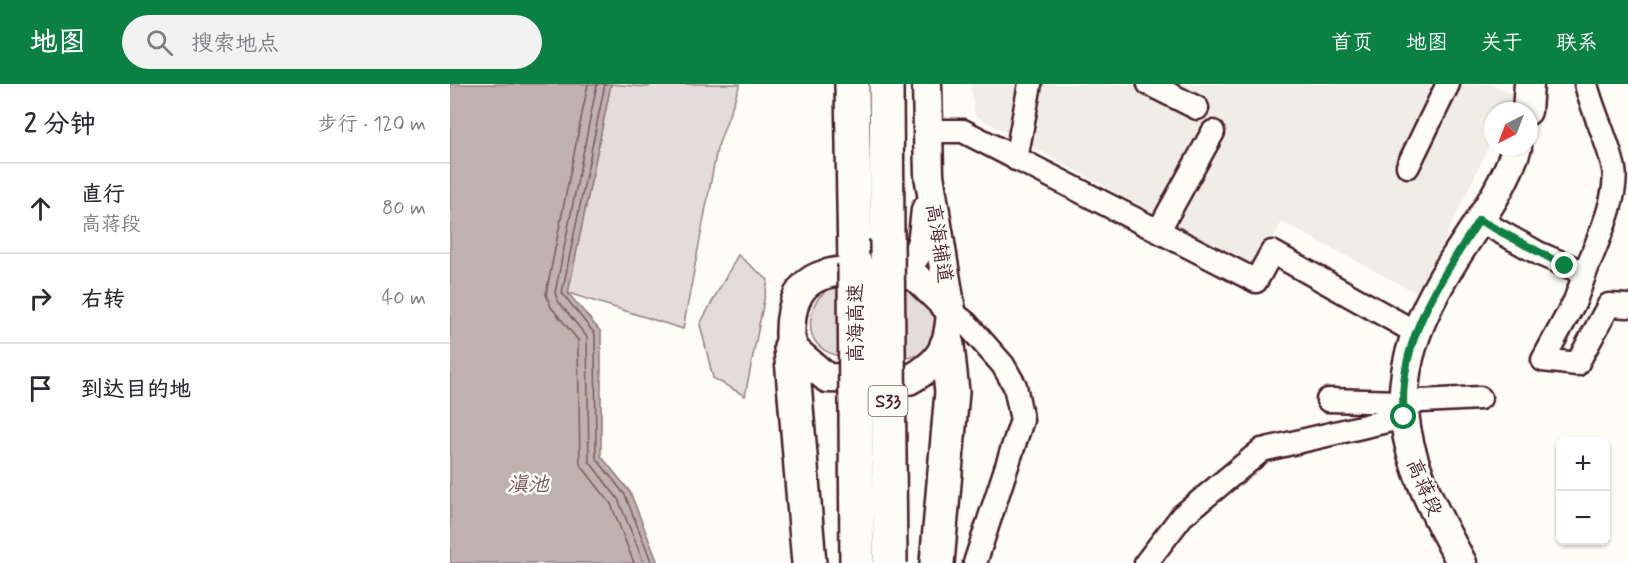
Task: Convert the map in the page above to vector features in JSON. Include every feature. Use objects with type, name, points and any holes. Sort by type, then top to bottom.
[{"type":"highway","name":"高海高速","points":[[852,84],[857,563]]},
{"type":"highway","name":"高海高速","points":[[886,84],[890,563]]},
{"type":"highway","points":[[937,563],[952,392],[947,345]]},
{"type":"highway","points":[[790,347],[809,563]]},
{"type":"main road","name":"高海辅道","points":[[927,84],[929,175],[921,247],[917,258],[902,270],[917,278],[951,311]]},
{"type":"main road","points":[[1528,102],[1529,84]]},
{"type":"main road","name":"高蒋段","points":[[1462,563],[1428,502],[1410,450],[1403,410],[1405,371],[1416,332],[1433,292],[1505,179],[1514,156]]},
{"type":"main road","name":"高海辅道","points":[[929,175],[951,311],[947,345]]},
{"type":"main road","points":[[902,270],[830,272],[803,285],[792,310],[789,327],[790,347],[827,378],[909,380],[932,364],[947,345]]},
{"type":"street","points":[[1016,159],[1030,84]]},
{"type":"street","points":[[1149,84],[1197,108]]},
{"type":"street","points":[[1408,166],[1449,84]]},
{"type":"street","points":[[1587,84],[1592,110],[1614,171],[1621,179],[1612,196],[1575,301],[1544,360],[1577,364],[1609,305],[1628,306]]},
{"type":"street","points":[[928,131],[963,131],[1256,281],[1272,252],[1416,332]]},
{"type":"street","points":[[1159,230],[1213,132]]},
{"type":"street","points":[[1479,220],[1540,254],[1585,273]]},
{"type":"street","points":[[951,311],[966,323],[1003,365],[1015,386],[1022,420],[975,563]]},
{"type":"street","points":[[1146,563],[1182,516],[1262,450],[1403,410],[1480,399]]},
{"type":"street","points":[[1328,400],[1403,410]]},
{"type":"shaded area","points":[[611,84],[648,87],[652,84],[740,84],[717,149],[683,329],[568,293]]},
{"type":"shaded area","points":[[970,84],[1491,84],[1513,95],[1510,102],[1484,102],[1484,156],[1419,294],[1282,222],[1256,270],[975,115]]},
{"type":"shaded area","points":[[738,255],[768,280],[745,396],[713,378],[700,324]]},
{"type":"shaded area","points":[[845,284],[906,285],[936,313],[936,329],[927,349],[908,358],[871,360],[837,355],[818,345],[810,326],[814,306],[824,293]]},
{"type":"water","name":"滇池","points":[[450,84],[611,84],[568,293],[601,332],[601,456],[630,492],[658,563],[450,563]]},
{"type":"route","points":[[1404,417],[1402,402],[1405,371],[1416,332],[1433,292],[1479,220],[1565,266]]}]
